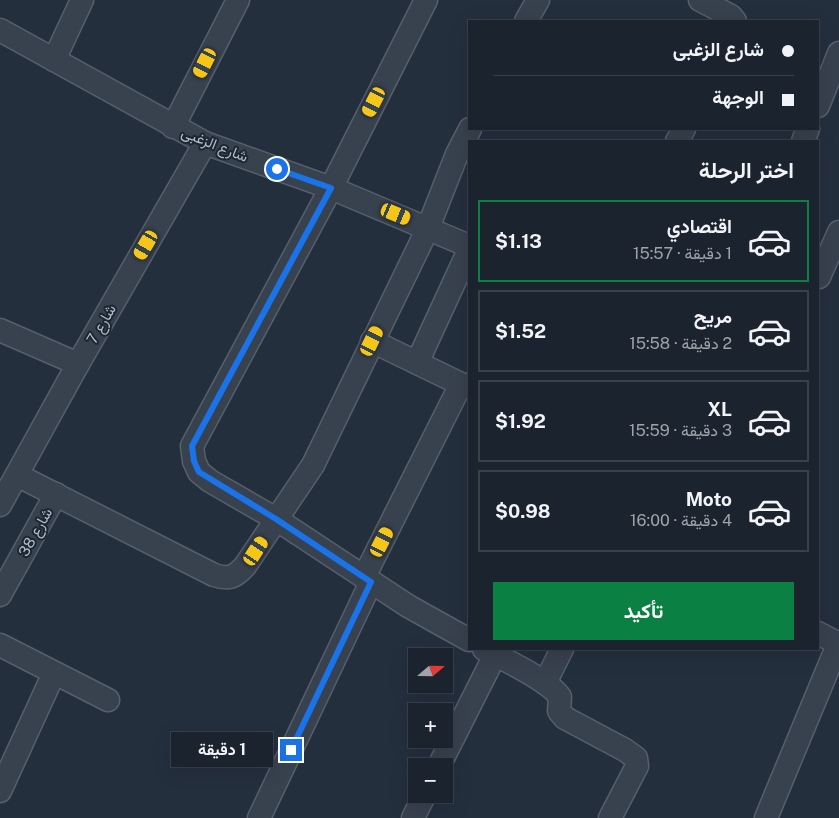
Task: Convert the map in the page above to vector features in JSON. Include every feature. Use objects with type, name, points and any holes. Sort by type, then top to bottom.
[{"type":"street","points":[[54,60],[82,0]]},
{"type":"street","points":[[173,127],[238,0]]},
{"type":"street","points":[[426,0],[331,188],[192,446],[194,461],[199,472],[276,519],[408,606],[468,639]]},
{"type":"street","points":[[527,20],[538,0]]},
{"type":"street","points":[[700,0],[731,16],[733,20]]},
{"type":"street","name":"شارع الزغبى","points":[[2,37],[54,60],[205,143],[331,188],[468,246]]},
{"type":"street","points":[[819,103],[839,53]]},
{"type":"street","points":[[17,475],[224,579],[231,578],[245,566],[314,465],[428,228],[457,154],[469,130]]},
{"type":"street","name":"شارع 7","points":[[0,505],[78,364],[205,143]]},
{"type":"street","points":[[819,277],[839,232]]},
{"type":"street","points":[[417,363],[468,252]]},
{"type":"street","points":[[0,330],[78,364]]},
{"type":"street","points":[[259,818],[368,580],[465,386],[372,341]]},
{"type":"street","name":"شارع 38","points":[[0,595],[56,494]]},
{"type":"street","points":[[766,818],[839,644],[819,634]]},
{"type":"street","points":[[0,646],[108,700]]},
{"type":"street","points":[[545,683],[562,650]]},
{"type":"street","points":[[443,758],[489,652],[545,683],[560,697],[560,711],[565,718],[625,750],[638,762],[610,818]]},
{"type":"street","points":[[0,791],[54,673]]},
{"type":"street","points":[[413,818],[420,803]]},
{"type":"route","points":[[277,169],[331,188],[192,446],[194,461],[199,472],[210,481],[276,519],[371,582],[291,750]]}]
